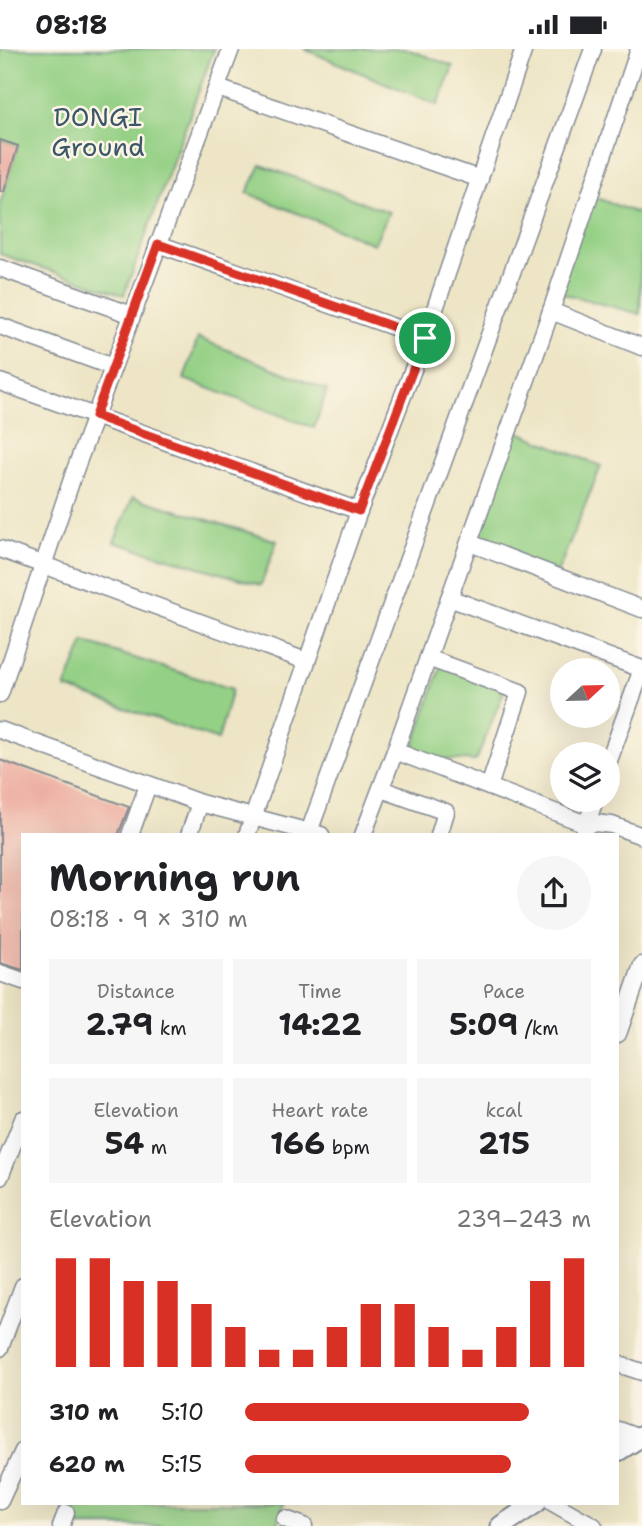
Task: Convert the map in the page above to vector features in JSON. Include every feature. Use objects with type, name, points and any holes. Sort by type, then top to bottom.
[{"type":"street","points":[[0,694],[95,416],[230,49]]},
{"type":"street","points":[[248,833],[359,511],[425,338],[524,49]]},
{"type":"street","points":[[0,730],[200,803],[315,833],[593,49]]},
{"type":"street","points":[[364,833],[470,543],[639,49]]},
{"type":"street","points":[[218,87],[480,179]]},
{"type":"street","points":[[158,244],[425,338]]},
{"type":"street","points":[[0,268],[132,315]]},
{"type":"street","points":[[551,311],[642,347]]},
{"type":"street","points":[[0,326],[113,367]]},
{"type":"street","points":[[0,382],[359,511]]},
{"type":"street","points":[[470,543],[642,609]]},
{"type":"street","points":[[0,549],[306,661]]},
{"type":"street","points":[[449,598],[642,669],[616,742]]},
{"type":"street","points":[[428,658],[520,692],[489,787]]},
{"type":"street","points":[[395,751],[489,787],[585,829],[612,825],[642,837]]},
{"type":"street","points":[[131,833],[148,785]]},
{"type":"street","points":[[381,789],[446,812],[440,833]]},
{"type":"street","points":[[190,833],[200,803]]},
{"type":"street","points":[[585,829],[591,812]]},
{"type":"street","points":[[619,1031],[642,965]]},
{"type":"street","points":[[0,973],[21,980]]},
{"type":"street","points":[[0,1177],[21,1124]]},
{"type":"street","points":[[0,1348],[21,1291]]},
{"type":"street","points":[[619,1364],[642,1372]]},
{"type":"street","points":[[619,1430],[640,1437]]},
{"type":"street","points":[[619,1450],[640,1437]]},
{"type":"street","points":[[0,1501],[6,1475],[21,1454]]},
{"type":"street","points":[[501,1526],[533,1505]]},
{"type":"street","points":[[557,1505],[594,1526]]},
{"type":"street","points":[[285,1519],[304,1526]]},
{"type":"green space","name":"DONGI Ground","points":[[0,49],[214,49],[124,295],[0,254],[0,204],[18,146],[0,140]]},
{"type":"green space","points":[[304,49],[407,49],[453,66],[438,105]]},
{"type":"green space","points":[[261,165],[389,212],[374,244],[247,193]]},
{"type":"green space","points":[[589,195],[642,215],[640,314],[557,292]]},
{"type":"green space","points":[[198,338],[327,390],[314,428],[184,379]]},
{"type":"green space","points":[[509,428],[601,466],[556,576],[470,543]]},
{"type":"green space","points":[[133,497],[277,541],[261,585],[114,542]]},
{"type":"green space","points":[[84,642],[232,689],[218,740],[65,688]]},
{"type":"green space","points":[[442,663],[506,686],[476,761],[410,757]]},
{"type":"green space","points":[[68,1505],[283,1505],[276,1526],[61,1526]]},
{"type":"building","points":[[0,140],[18,146],[4,192],[0,192]]},
{"type":"building","points":[[0,760],[129,807],[119,833],[21,833],[21,969],[0,963]]},
{"type":"route","points":[[158,244],[425,338],[359,511],[95,416],[158,244]]}]
